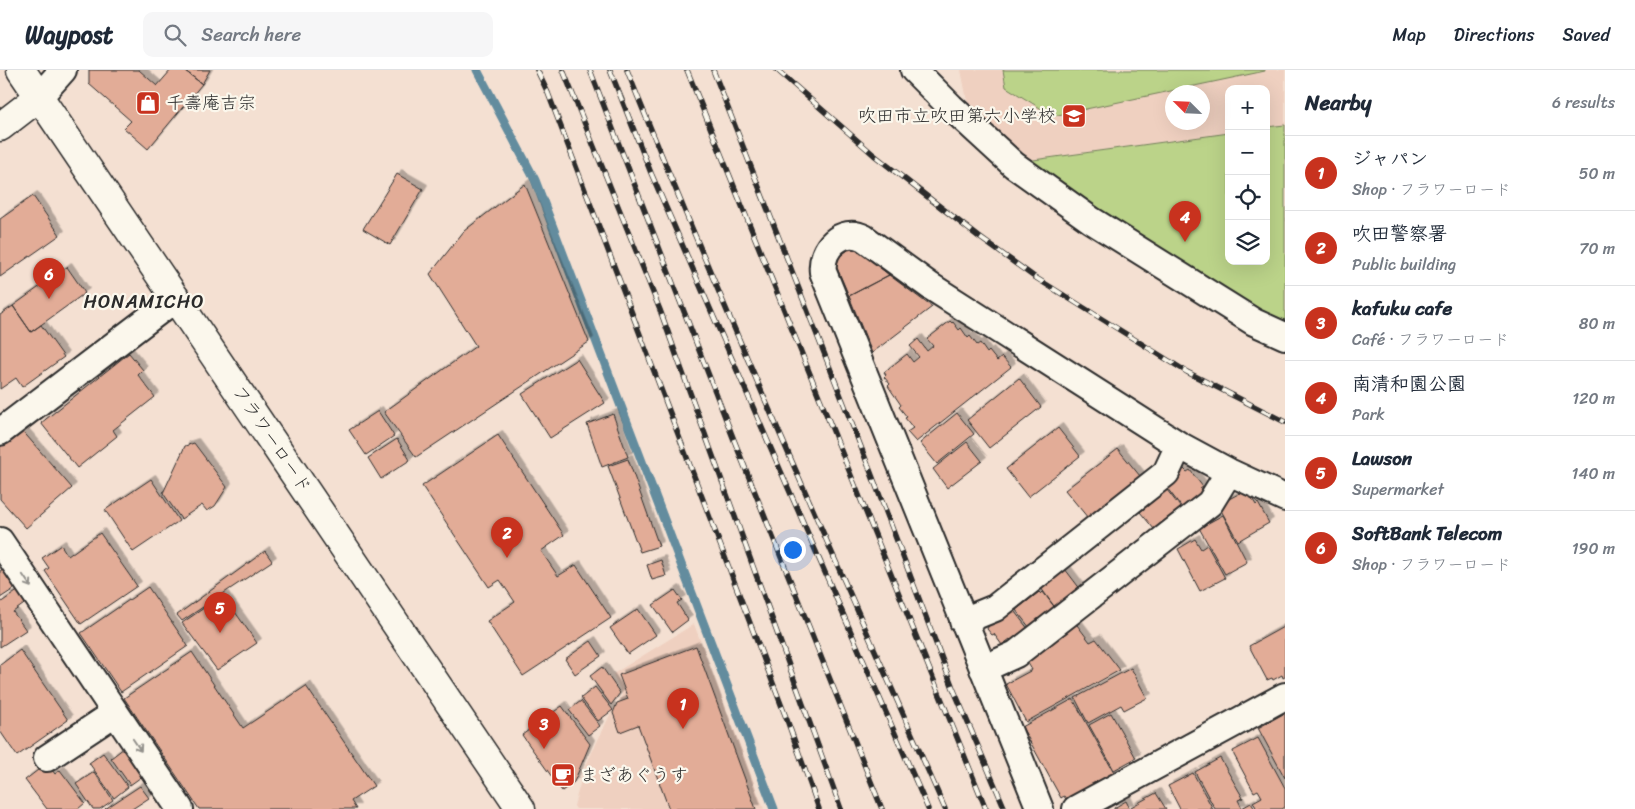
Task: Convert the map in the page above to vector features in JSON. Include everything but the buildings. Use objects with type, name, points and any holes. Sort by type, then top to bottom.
[{"type":"street","name":"フラワーロード","points":[[21,70],[521,809]]},
{"type":"street","points":[[0,127],[38,96],[63,70]]},
{"type":"street","points":[[914,70],[1014,165],[1091,220],[1254,322],[1285,336]]},
{"type":"street","points":[[943,70],[951,107]]},
{"type":"street","points":[[1040,809],[823,272],[822,263],[828,247],[838,239],[848,235],[858,235],[864,238],[930,286],[1179,445],[1229,472],[1285,498]]},
{"type":"street","points":[[0,432],[176,298]]},
{"type":"street","points":[[963,621],[995,608],[1166,473],[1179,445]]},
{"type":"street","points":[[983,669],[1016,654],[1210,503],[1229,472]]},
{"type":"street","points":[[0,541],[180,809]]},
{"type":"street","points":[[1076,809],[1285,696]]},
{"type":"street","points":[[46,758],[115,713]]},
{"type":"shaded area","name":"吹田市立吹田第六小学校","points":[[961,70],[1285,70],[1285,125],[1270,127],[1270,85],[1225,85],[1225,134],[1026,161],[969,110]]},
{"type":"shaded area","points":[[694,624],[764,809],[576,809],[574,806],[584,769],[610,715],[622,695],[613,674]]},
{"type":"green space","points":[[1003,70],[1265,70],[1199,85],[1165,85],[1165,92],[1053,116],[1006,87]]},
{"type":"green space","points":[[1285,125],[1285,324],[1258,311],[1110,223],[1026,161],[1225,134],[1225,265],[1270,265],[1270,127]]},
{"type":"waterway","points":[[477,70],[535,180],[774,809]]},
{"type":"railway","points":[[537,70],[548,93],[787,720],[819,809]]},
{"type":"railway","points":[[563,70],[660,310],[841,809]]},
{"type":"railway","points":[[590,70],[734,440],[882,809]]},
{"type":"railway","points":[[610,70],[651,173],[928,809]]},
{"type":"railway","points":[[627,70],[743,349],[945,809]]},
{"type":"railway","points":[[687,70],[986,809]]},
{"type":"railway","points":[[713,70],[870,470],[953,688],[1005,809]]},
{"type":"railway","points":[[777,70],[874,155],[979,237],[1033,276],[1187,372],[1285,422]]},
{"type":"place","name":"千壽庵吉宗","points":[[148,103]]},
{"type":"place","name":"吹田市立吹田第六小学校","points":[[1074,116]]},
{"type":"place","name":"南清和園公園","points":[[1185,242]]},
{"type":"place","name":"SoftBank Telecom","points":[[49,299]]},
{"type":"place","name":"吹田警察署","points":[[507,558]]},
{"type":"place","name":"Lawson","points":[[220,633]]},
{"type":"place","name":"ジャパン","points":[[683,729]]},
{"type":"place","name":"kafuku cafe","points":[[544,749]]},
{"type":"place","name":"まざあぐうす","points":[[563,775]]},
{"type":"district","name":"HONAMICHO","points":[[144,301]]}]
